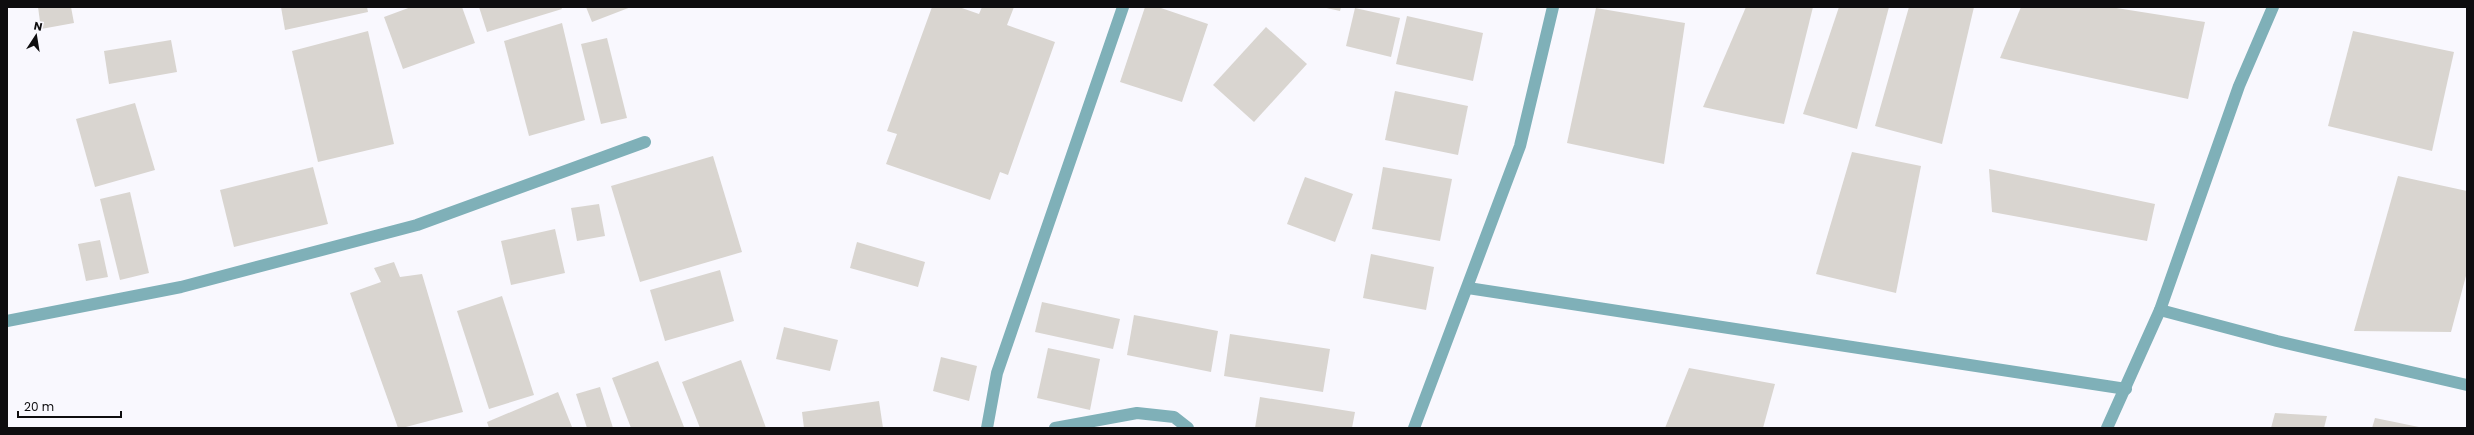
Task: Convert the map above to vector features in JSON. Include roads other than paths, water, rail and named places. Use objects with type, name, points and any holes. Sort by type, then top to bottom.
[{"type":"street","points":[[987,428],[996,373],[1123,7]]},
{"type":"street","points":[[1414,428],[1468,288],[1520,146],[1553,7]]},
{"type":"street","points":[[2107,428],[2126,389],[2160,310],[2239,86],[2273,7]]},
{"type":"street","points":[[7,321],[181,287],[417,225],[645,142]]},
{"type":"street","points":[[1468,288],[2126,389]]},
{"type":"street","points":[[2160,310],[2277,341],[2467,385]]},
{"type":"street","points":[[1055,428],[1138,413],[1174,417],[1188,428]]}]
